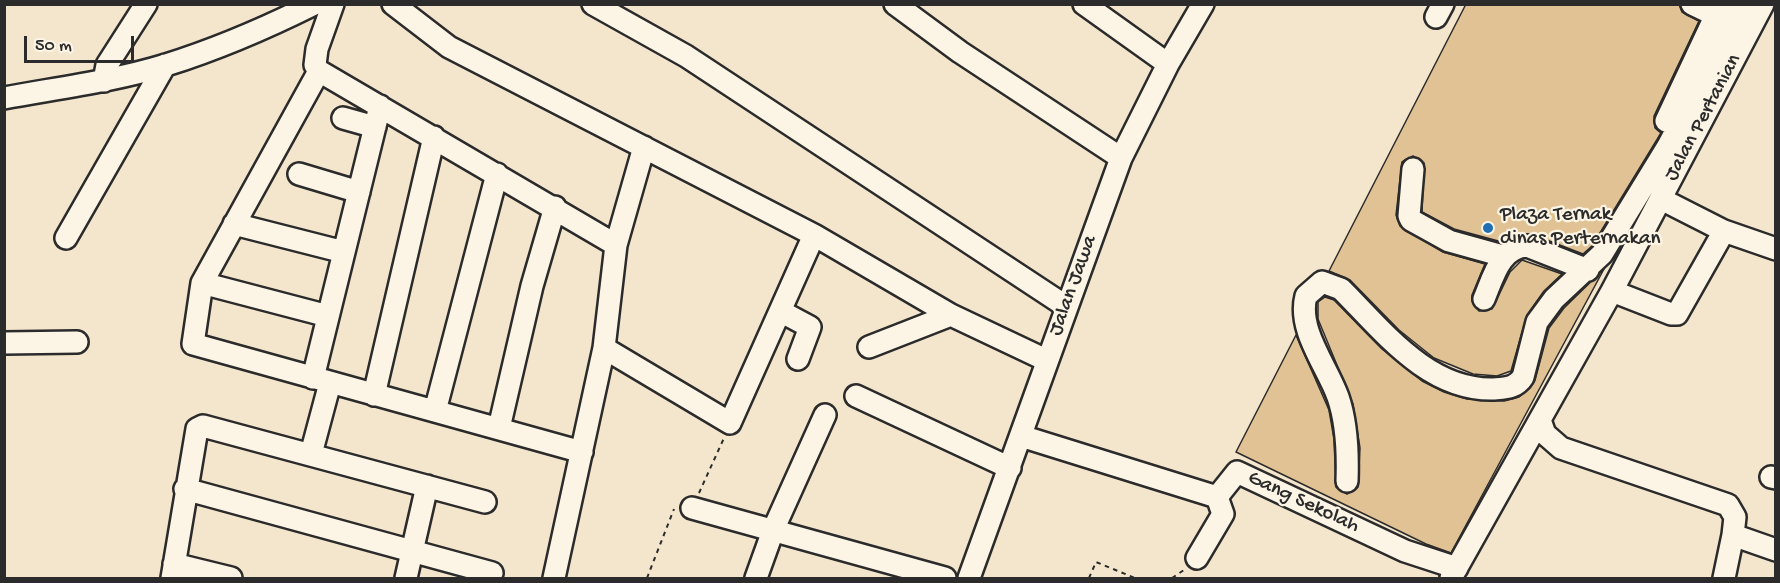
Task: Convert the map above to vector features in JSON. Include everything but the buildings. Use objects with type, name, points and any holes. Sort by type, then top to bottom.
[{"type":"street","points":[[104,81],[107,65],[146,4]]},
{"type":"street","points":[[4,98],[104,81],[165,65],[254,34],[314,4]]},
{"type":"street","points":[[333,4],[317,50],[315,65],[319,71],[616,244]]},
{"type":"street","points":[[393,4],[448,47],[814,235],[951,315],[1046,360]]},
{"type":"street","points":[[593,4],[686,56],[1067,307]]},
{"type":"street","points":[[895,4],[960,52],[1120,158]]},
{"type":"street","points":[[1084,4],[1168,64]]},
{"type":"street","name":"Jalan Jawa","points":[[969,579],[1120,158],[1168,64],[1203,4]]},
{"type":"street","points":[[1668,146],[1662,140],[1662,130],[1718,10],[1692,4]]},
{"type":"street","points":[[1347,481],[1348,448],[1340,404],[1315,347],[1305,315],[1305,296],[1312,288],[1323,282],[1341,289],[1400,348],[1427,370],[1470,388],[1507,388],[1516,384],[1523,377],[1533,334],[1545,310],[1602,254],[1668,146],[1744,4]]},
{"type":"street","name":"Jalan Pertanian","points":[[1454,573],[1612,291],[1763,4]]},
{"type":"street","points":[[66,238],[165,65]]},
{"type":"street","points":[[319,71],[202,283],[193,344],[582,452]]},
{"type":"street","points":[[311,454],[322,380],[328,316],[380,106]]},
{"type":"street","points":[[343,118],[375,127]]},
{"type":"street","points":[[374,395],[434,137]]},
{"type":"street","points":[[554,579],[604,348],[616,244],[644,147]]},
{"type":"street","points":[[1413,169],[1408,216],[1411,220],[1449,241],[1503,256]]},
{"type":"street","points":[[299,174],[359,192]]},
{"type":"street","points":[[435,411],[497,174]]},
{"type":"street","points":[[1661,199],[1724,231],[1776,249]]},
{"type":"street","points":[[499,428],[532,286],[555,207]]},
{"type":"street","points":[[234,224],[344,252]]},
{"type":"street","points":[[1612,291],[1671,314],[1677,314],[1724,231]]},
{"type":"street","points":[[604,348],[730,423],[814,235]]},
{"type":"street","points":[[1484,299],[1503,256],[1520,246],[1527,246],[1588,270]]},
{"type":"street","points":[[202,283],[328,316]]},
{"type":"street","points":[[780,311],[810,327],[798,359]]},
{"type":"street","points":[[869,347],[951,315]]},
{"type":"street","points":[[4,344],[77,342]]},
{"type":"street","points":[[856,396],[1010,468]]},
{"type":"street","points":[[756,579],[774,528],[825,415]]},
{"type":"street","points":[[1540,420],[1545,434],[1561,448],[1728,505],[1735,517],[1724,579]]},
{"type":"street","points":[[231,579],[173,571],[185,489],[197,429],[203,426],[485,502]]},
{"type":"street","name":"Gang Sekolah","points":[[1021,436],[1217,497],[1237,472],[1454,573]]},
{"type":"street","points":[[406,579],[428,486]]},
{"type":"street","points":[[185,489],[492,573]]},
{"type":"street","points":[[1197,558],[1223,513],[1217,497]]},
{"type":"street","points":[[692,508],[774,528],[945,579]]},
{"type":"street","points":[[1733,535],[1776,550]]},
{"type":"path","points":[[647,579],[672,510],[685,505],[692,508],[730,423]]},
{"type":"path","points":[[1089,579],[1096,562],[1135,579]]},
{"type":"place","name":"Plaza Ternak dinas Perternakan","points":[[1488,228]]}]
